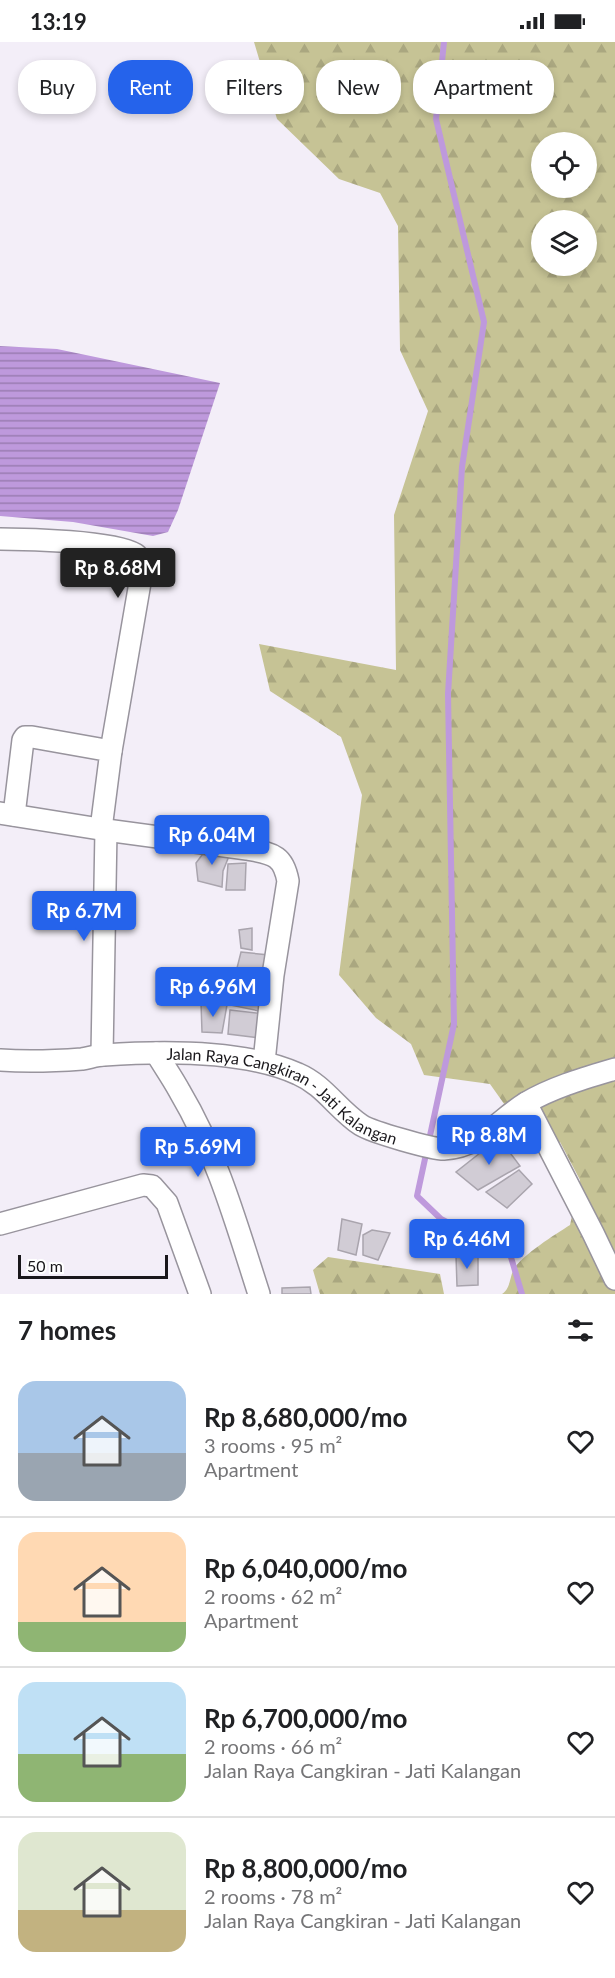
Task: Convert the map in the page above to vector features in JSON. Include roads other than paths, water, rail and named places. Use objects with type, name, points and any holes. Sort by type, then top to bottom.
[{"type":"street","points":[[0,539],[45,540],[103,546],[135,554],[141,561],[142,571],[111,751],[103,830],[102,1055]]},
{"type":"street","points":[[111,751],[25,737],[7,814],[103,830],[266,852],[279,858],[285,868],[288,881],[273,975],[264,1062]]},
{"type":"street","points":[[156,1053],[181,1094],[206,1145],[227,1197],[259,1294]]},
{"type":"street","name":"Jalan Raya Cangkiran - Jati Kalangan","points":[[0,1060],[84,1059],[102,1055],[195,1053],[264,1062],[299,1074],[319,1085],[362,1126],[410,1142],[443,1149],[487,1135],[526,1103],[572,1082],[615,1069]]},
{"type":"street","points":[[526,1103],[615,1279]]},
{"type":"street","points":[[0,1224],[143,1185],[152,1186],[167,1203],[200,1294]]},
{"type":"waterway","points":[[444,42],[436,119],[484,322],[462,467],[448,694],[454,1024],[417,1196],[441,1219],[510,1254],[522,1294]]}]
